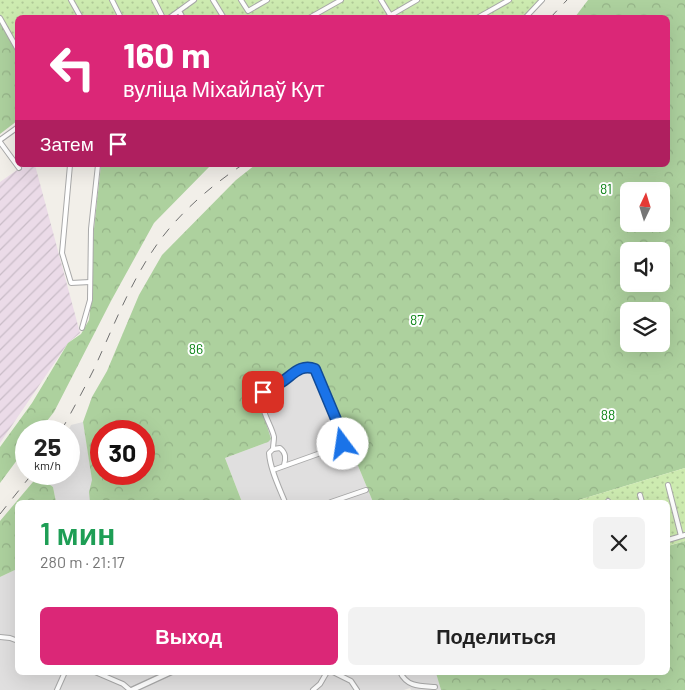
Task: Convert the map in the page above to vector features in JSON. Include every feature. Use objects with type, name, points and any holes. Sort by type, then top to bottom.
[{"type":"street","points":[[71,0],[79,15]]},
{"type":"street","points":[[112,0],[120,15]]},
{"type":"street","points":[[154,0],[162,15]]},
{"type":"street","points":[[173,15],[194,0]]},
{"type":"street","points":[[213,0],[222,15]]},
{"type":"street","points":[[241,0],[248,11],[267,0]]},
{"type":"street","points":[[314,15],[341,0]]},
{"type":"street","points":[[381,0],[389,15]]},
{"type":"street","points":[[393,15],[417,0]]},
{"type":"street","points":[[482,15],[509,0]]},
{"type":"street","points":[[528,15],[542,0]]},
{"type":"street","points":[[179,11],[181,15]]},
{"type":"street","points":[[0,18],[15,45]]},
{"type":"street","points":[[15,129],[0,141],[15,162]]},
{"type":"street","points":[[70,167],[62,253],[71,282],[90,282]]},
{"type":"street","points":[[82,328],[90,300],[91,229],[98,167]]},
{"type":"street","points":[[273,470],[343,444],[343,436],[315,369],[311,367],[301,368],[290,374],[280,383],[269,386],[263,392],[262,404],[274,437],[273,449],[269,455],[273,470],[284,500]]},
{"type":"street","points":[[273,449],[280,448],[284,453],[286,459],[284,465]]},
{"type":"street","points":[[668,485],[683,536],[670,539]]},
{"type":"street","points":[[337,500],[366,490]]},
{"type":"street","points":[[640,495],[641,500]]},
{"type":"street","points":[[0,637],[15,640]]},
{"type":"street","points":[[57,690],[64,675]]},
{"type":"street","points":[[102,675],[123,684],[131,690],[158,675]]},
{"type":"street","points":[[313,690],[320,684],[325,675]]},
{"type":"street","points":[[339,675],[351,681],[357,690]]},
{"type":"street","points":[[402,675],[410,684],[435,687]]},
{"type":"shaded area","points":[[21,167],[36,167],[80,333],[68,343],[0,443],[0,182]]},
{"type":"shaded area","points":[[316,364],[372,500],[241,500],[225,458],[268,442],[256,390],[299,368]]},
{"type":"shaded area","points":[[83,422],[90,465],[90,485],[93,485],[96,500],[56,500],[53,487],[50,485],[80,485],[80,423]]},
{"type":"shaded area","points":[[15,570],[15,675],[437,675],[441,690],[411,690],[410,688],[404,690],[0,690],[0,577]]},
{"type":"green space","points":[[0,0],[540,0],[526,15],[15,15],[15,44],[0,15]]},
{"type":"green space","points":[[588,0],[685,0],[685,468],[579,500],[372,500],[316,364],[299,368],[256,390],[271,439],[268,442],[225,458],[241,500],[90,500],[91,485],[155,485],[155,420],[90,420],[90,467],[83,422],[92,397],[107,371],[139,295],[162,255],[236,180],[252,167],[670,167],[670,15],[577,15]]},
{"type":"green space","points":[[0,22],[15,47],[15,123],[0,134]]},
{"type":"green space","points":[[101,167],[209,167],[154,223],[111,301],[54,412],[48,420],[20,420],[68,343],[81,334],[89,320],[93,286],[92,247]]},
{"type":"green space","points":[[15,426],[15,463],[0,483],[0,447]]},
{"type":"green space","points":[[685,468],[685,541],[670,545],[670,500],[579,500]]},
{"type":"green space","points":[[30,485],[50,485],[53,487],[56,500],[18,500]]},
{"type":"green space","points":[[15,503],[15,570],[0,577],[0,521]]},
{"type":"green space","points":[[685,541],[685,690],[441,690],[437,675],[670,675],[670,545]]},
{"type":"railway","points":[[553,15],[567,0]]},
{"type":"railway","points":[[67,420],[93,371],[135,280],[156,246],[193,203],[239,167]]},
{"type":"railway","points":[[0,514],[23,485]]},
{"type":"route","points":[[263,392],[269,386],[280,383],[290,374],[301,368],[311,367],[315,369],[343,436],[343,444]]},
{"type":"park label","name":"81","points":[[606,188]]},
{"type":"park label","name":"87","points":[[417,319]]},
{"type":"park label","name":"86","points":[[196,348]]},
{"type":"park label","name":"88","points":[[608,414]]}]
